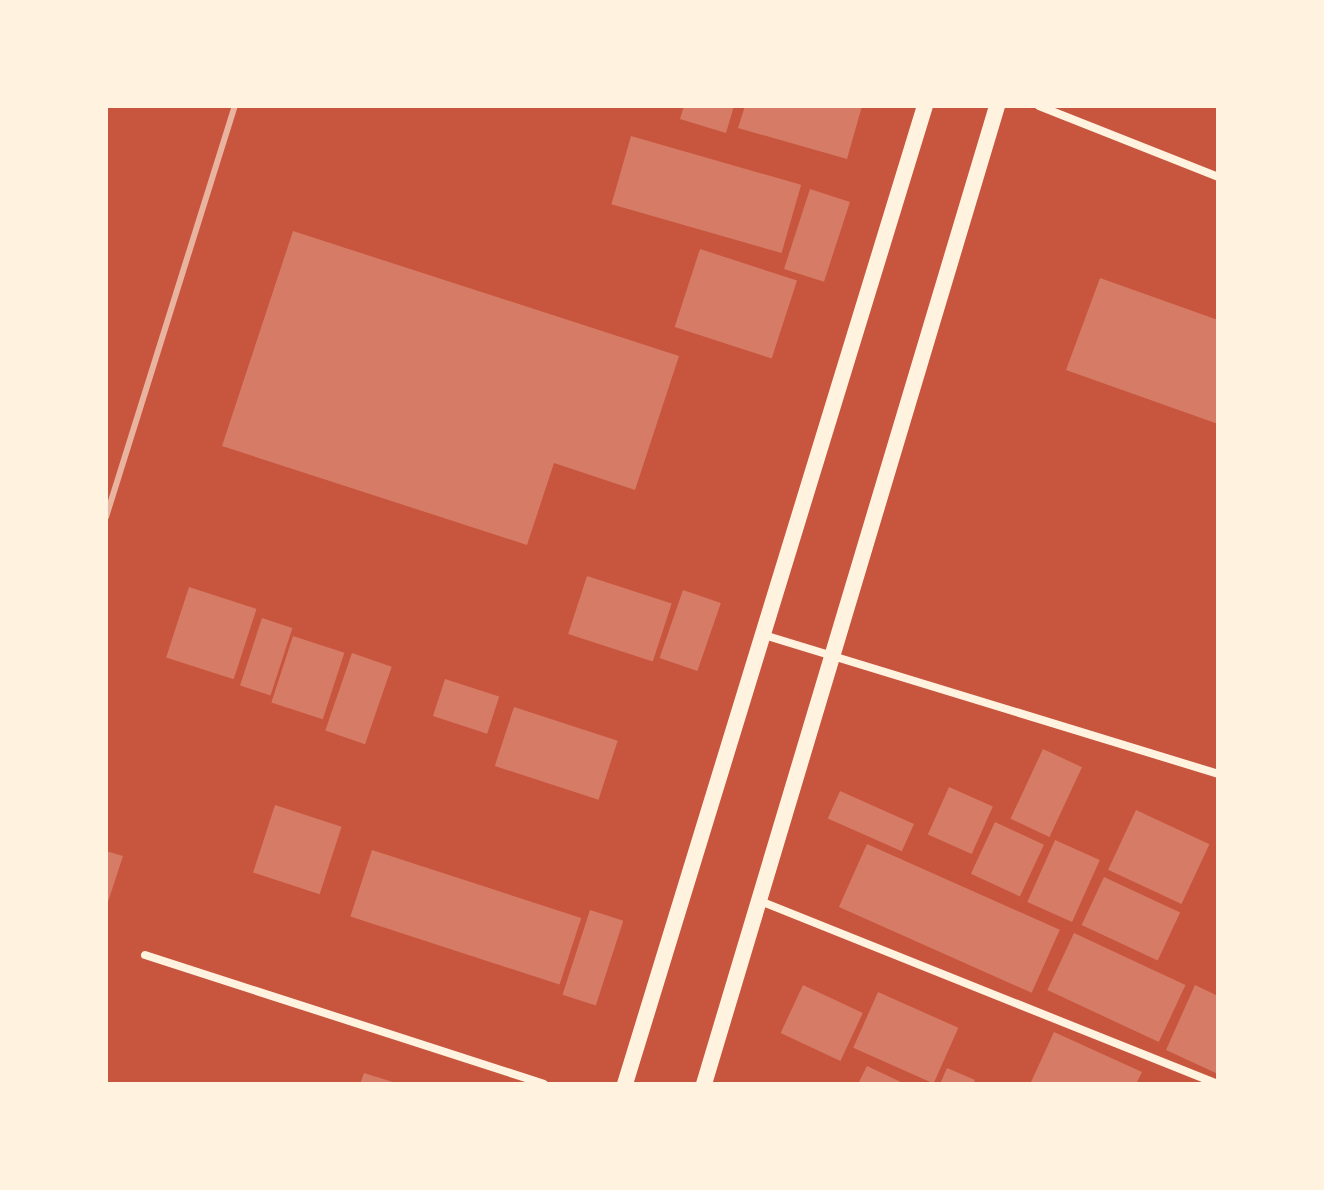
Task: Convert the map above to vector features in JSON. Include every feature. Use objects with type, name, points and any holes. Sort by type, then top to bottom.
[{"type":"main road","points":[[625,1084],[925,106]]},
{"type":"main road","points":[[704,1084],[836,656],[997,106]]},
{"type":"street","points":[[1039,106],[1218,177]]},
{"type":"street","points":[[764,635],[1218,774]]},
{"type":"street","points":[[760,901],[1218,1084]]},
{"type":"street","points":[[145,955],[544,1084]]},
{"type":"building","points":[[684,106],[734,106],[726,133],[680,119]]},
{"type":"building","points":[[745,106],[862,106],[847,159],[738,128]]},
{"type":"building","points":[[631,136],[801,185],[782,253],[611,204]]},
{"type":"building","points":[[810,189],[850,202],[824,282],[784,269]]},
{"type":"building","points":[[293,231],[679,356],[635,490],[554,463],[527,545],[222,446]]},
{"type":"building","points":[[700,249],[797,281],[772,359],[675,327]]},
{"type":"building","points":[[1100,278],[1218,320],[1218,424],[1066,370]]},
{"type":"building","points":[[587,576],[672,604],[653,662],[568,634]]},
{"type":"building","points":[[189,587],[257,609],[234,679],[166,657]]},
{"type":"building","points":[[683,590],[721,603],[697,671],[660,658]]},
{"type":"building","points":[[262,618],[292,628],[270,695],[240,686]]},
{"type":"building","points":[[293,636],[344,653],[323,719],[271,703]]},
{"type":"building","points":[[352,653],[392,667],[365,744],[325,731]]},
{"type":"building","points":[[445,679],[499,697],[487,734],[433,716]]},
{"type":"building","points":[[514,707],[618,741],[599,800],[495,766]]},
{"type":"building","points":[[1043,749],[1082,767],[1049,837],[1010,819]]},
{"type":"building","points":[[949,787],[993,807],[972,854],[928,835]]},
{"type":"building","points":[[840,791],[914,824],[902,851],[828,818]]},
{"type":"building","points":[[275,805],[342,827],[320,894],[253,873]]},
{"type":"building","points":[[1136,810],[1209,844],[1182,904],[1108,870]]},
{"type":"building","points":[[995,822],[1044,845],[1020,896],[971,874]]},
{"type":"building","points":[[1055,840],[1100,860],[1072,922],[1027,902]]},
{"type":"building","points":[[867,844],[1060,930],[1032,993],[839,907]]},
{"type":"building","points":[[372,850],[581,918],[560,985],[350,917]]},
{"type":"building","points":[[106,851],[123,856],[107,905],[106,905]]},
{"type":"building","points":[[1104,877],[1180,912],[1158,961],[1082,925]]},
{"type":"building","points":[[590,910],[623,921],[596,1005],[562,995]]},
{"type":"building","points":[[1074,933],[1185,985],[1159,1042],[1047,990]]},
{"type":"building","points":[[803,985],[863,1013],[840,1061],[781,1033]]},
{"type":"building","points":[[1195,985],[1218,996],[1218,1074],[1166,1050]]},
{"type":"building","points":[[878,992],[958,1028],[934,1084],[853,1048]]},
{"type":"building","points":[[1054,1032],[1142,1072],[1136,1084],[1031,1082]]},
{"type":"building","points":[[867,1066],[905,1084],[858,1084]]},
{"type":"building","points":[[947,1068],[975,1080],[973,1084],[940,1084]]},
{"type":"building","points":[[364,1073],[396,1083],[396,1084],[360,1084]]},
{"type":"railway","points":[[106,517],[235,106]]}]
